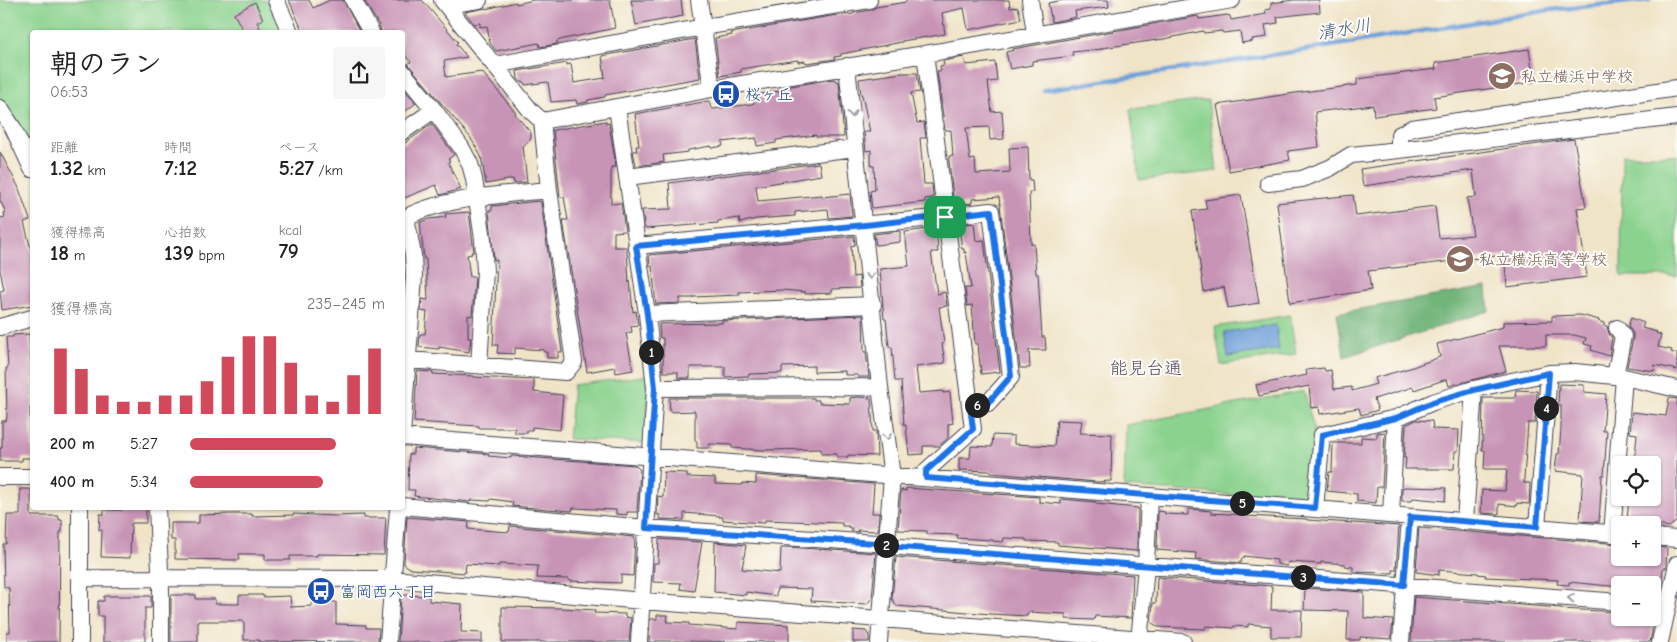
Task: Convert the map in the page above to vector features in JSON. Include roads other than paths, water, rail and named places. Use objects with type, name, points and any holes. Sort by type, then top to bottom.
[{"type":"street","points":[[276,0],[289,30]]},
{"type":"street","points":[[352,0],[370,30]]},
{"type":"street","points":[[444,3],[479,0]]},
{"type":"street","points":[[698,0],[704,27],[712,89]]},
{"type":"street","points":[[495,65],[704,27],[869,0]]},
{"type":"street","points":[[1030,0],[1035,34]]},
{"type":"street","points":[[542,122],[712,89],[1232,0]]},
{"type":"street","points":[[409,360],[566,372],[574,362],[549,190],[542,122],[444,3]]},
{"type":"street","points":[[925,54],[973,429],[926,471],[926,478]]},
{"type":"street","points":[[847,66],[865,225],[880,387],[892,476],[879,642]]},
{"type":"street","points":[[405,76],[434,110],[461,147],[470,164],[474,179],[483,239],[485,271],[479,365]]},
{"type":"street","points":[[1399,150],[1399,135],[1412,128],[1677,88]]},
{"type":"street","points":[[617,107],[647,314],[655,388],[639,642]]},
{"type":"street","points":[[0,108],[13,128],[30,165]]},
{"type":"street","points":[[405,130],[434,110]]},
{"type":"street","points":[[1268,183],[1302,179],[1330,168],[1351,155],[1677,117]]},
{"type":"street","points":[[627,177],[855,148]]},
{"type":"street","points":[[405,219],[433,207],[478,198],[549,190]]},
{"type":"street","points":[[636,246],[865,225],[991,211],[1011,376],[988,403],[970,406]]},
{"type":"street","points":[[405,223],[413,255],[408,303],[409,360],[405,403]]},
{"type":"street","points":[[647,314],[873,305]]},
{"type":"street","points":[[0,327],[30,319]]},
{"type":"street","points":[[1616,516],[1619,377],[1624,336],[1617,328]]},
{"type":"street","points":[[1315,508],[1322,435],[1396,418],[1433,402],[1474,390],[1549,373],[1575,372],[1619,377],[1677,389]]},
{"type":"street","points":[[1537,527],[1549,373]]},
{"type":"street","points":[[655,388],[880,387]]},
{"type":"street","points":[[1465,521],[1474,390]]},
{"type":"street","points":[[1391,515],[1396,418]]},
{"type":"street","points":[[405,436],[1315,508],[1611,534]]},
{"type":"street","points":[[0,477],[30,477]]},
{"type":"street","points":[[1139,640],[1150,496]]},
{"type":"street","points":[[405,506],[646,528],[876,543],[888,546],[1611,601]]},
{"type":"street","points":[[80,510],[80,642]]},
{"type":"street","points":[[157,510],[161,642]]},
{"type":"street","points":[[388,642],[398,510]]},
{"type":"street","points":[[1401,642],[1410,517]]},
{"type":"street","points":[[1661,538],[1677,539]]},
{"type":"street","points":[[1661,603],[1677,564]]},
{"type":"street","points":[[80,578],[392,579],[1183,642]]},
{"type":"street","points":[[1660,626],[1660,642]]},
{"type":"water","points":[[1276,325],[1279,349],[1228,357],[1224,332]]},
{"type":"waterway","name":"清水川","points":[[1044,90],[1550,10],[1649,0]]},
{"type":"place","name":"私立横浜中学校","points":[[1502,76]]},
{"type":"place","name":"桜ヶ丘","points":[[726,94]]},
{"type":"place","name":"私立横浜高等学校","points":[[1460,259]]},
{"type":"place","name":"富岡西六丁目","points":[[321,591]]},
{"type":"district","name":"能見台通","points":[[1146,368]]}]
